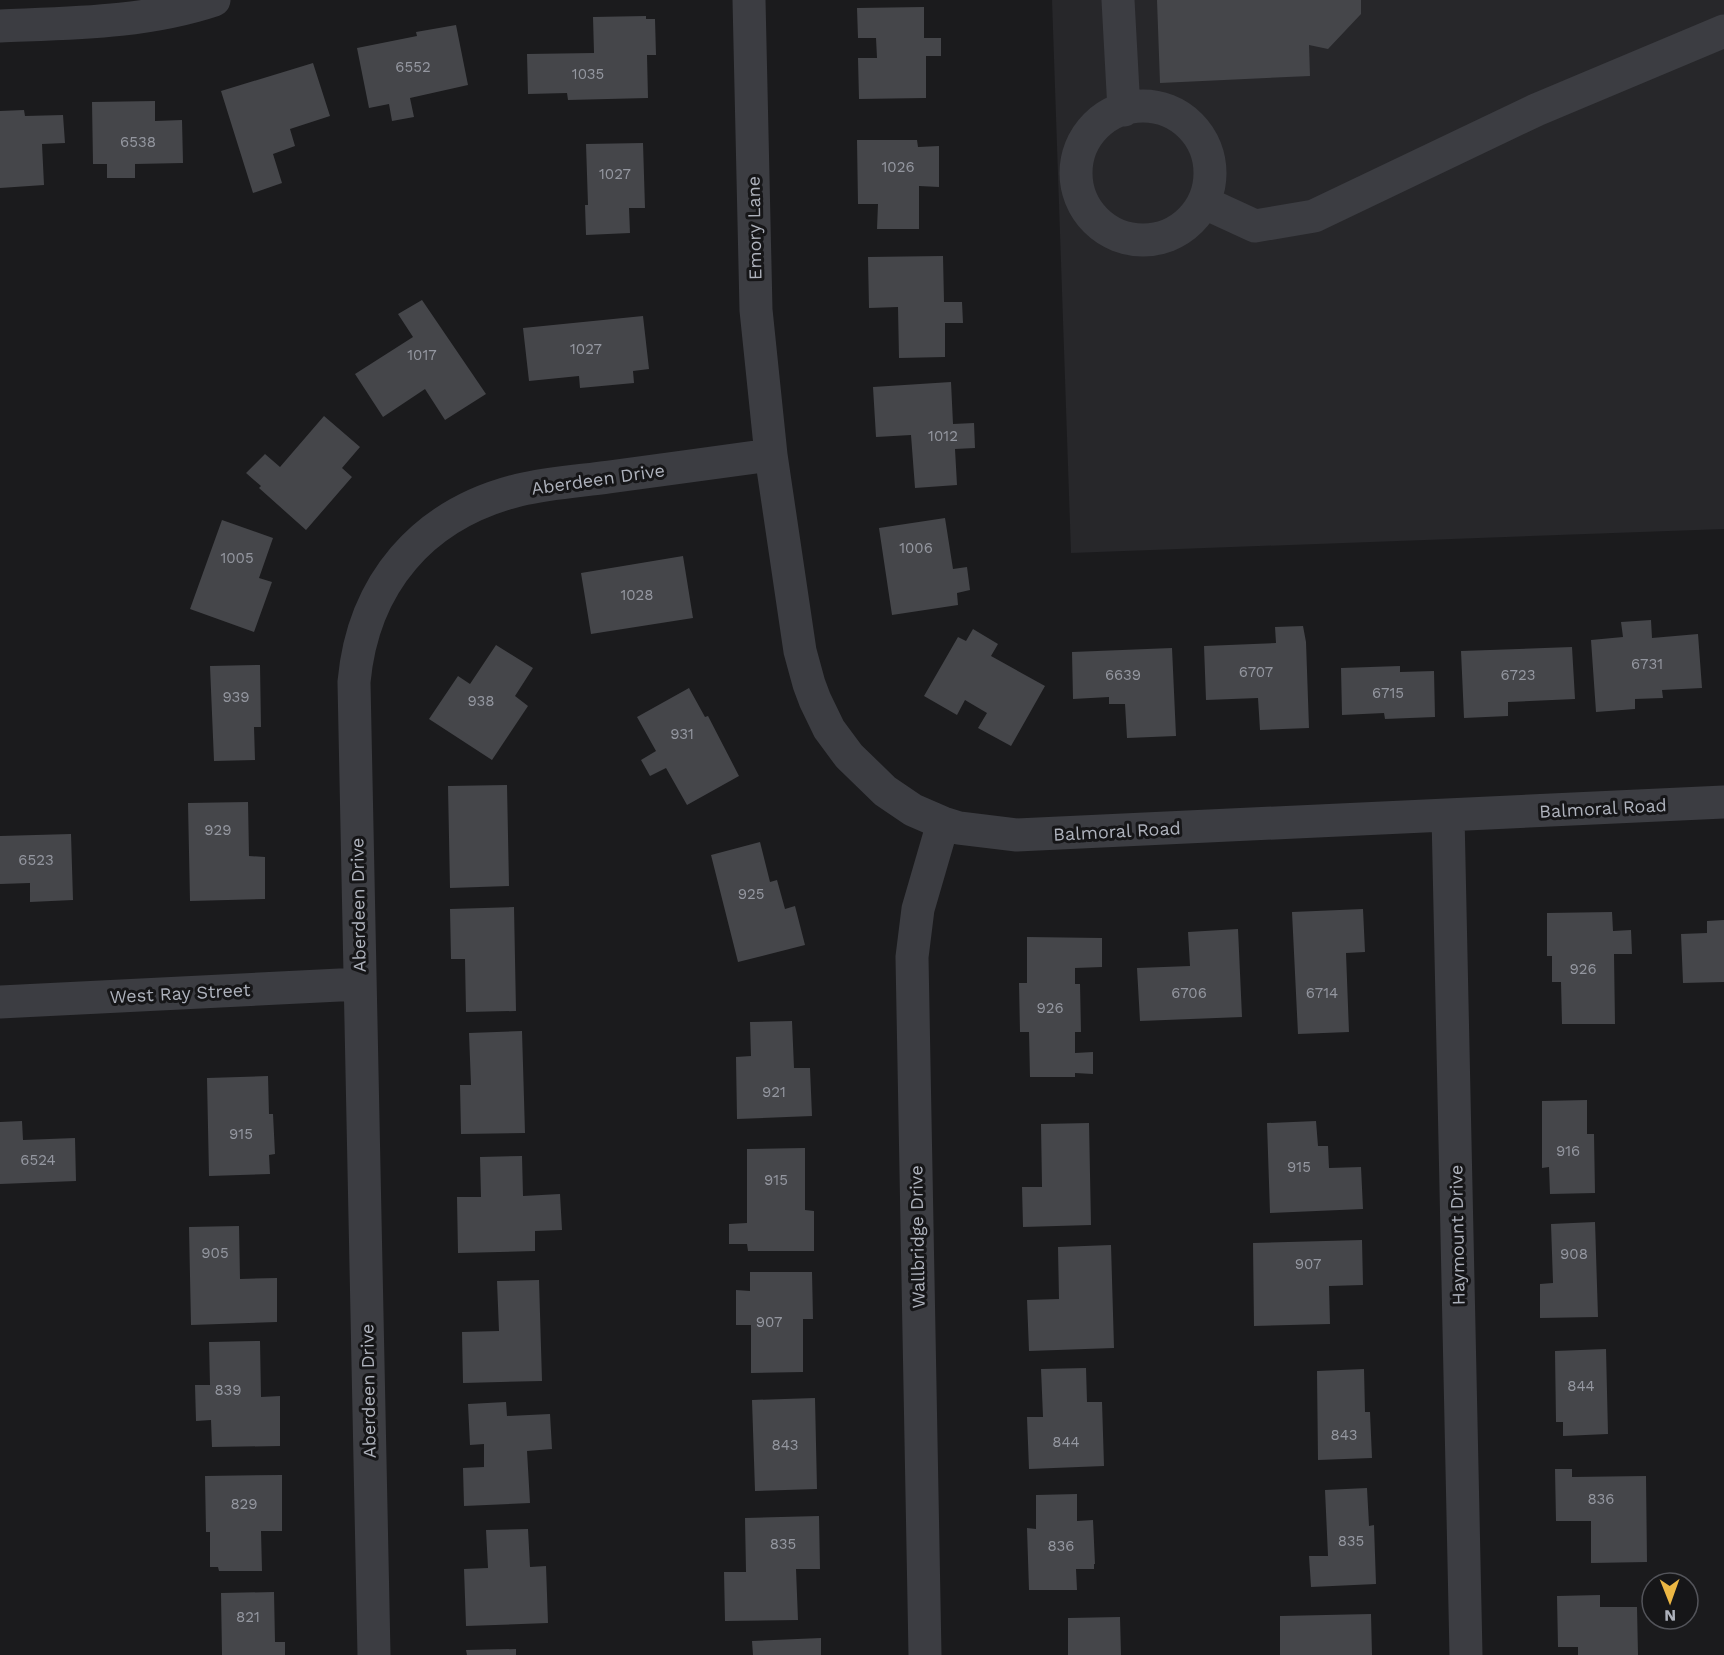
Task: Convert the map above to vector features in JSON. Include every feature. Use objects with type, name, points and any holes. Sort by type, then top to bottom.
[{"type":"street","points":[[0,26],[106,21],[150,15],[214,0]]},
{"type":"street","name":"Emory Lane","points":[[749,0],[755,294],[771,455]]},
{"type":"street","points":[[1118,0],[1124,110]]},
{"type":"street","points":[[1205,203],[1255,226],[1314,216],[1536,110],[1724,31]]},
{"type":"street","points":[[1134,107],[1156,107],[1177,115],[1193,127],[1204,144],[1210,163],[1210,184],[1205,203],[1193,219],[1178,232],[1158,239],[1138,240],[1118,236],[1099,225],[1085,208],[1077,187],[1076,165],[1082,144],[1095,126],[1113,113],[1124,110],[1134,107]]},
{"type":"street","name":"Balmoral Road","points":[[771,455],[800,651],[814,700],[829,729],[849,756],[872,780],[913,810],[943,823],[959,828],[1017,835],[1724,801]]},
{"type":"street","name":"Aberdeen Drive","points":[[374,1655],[354,682],[358,650],[368,618],[392,572],[415,544],[441,523],[470,506],[519,490],[771,455]]},
{"type":"street","name":"Haymount Drive","points":[[1448,815],[1466,1655]]},
{"type":"street","name":"Wallbridge Drive","points":[[925,1655],[912,957],[918,909],[943,823]]},
{"type":"street","name":"West Ray Street","points":[[0,1002],[360,984]]},
{"type":"shaded area","points":[[1052,0],[1724,0],[1724,529],[1071,553]]},
{"type":"building","points":[[1157,0],[1361,0],[1361,14],[1328,49],[1309,45],[1310,76],[1160,83]]},
{"type":"building","points":[[924,7],[924,38],[941,38],[941,56],[926,56],[926,98],[859,99],[858,58],[877,58],[876,38],[858,38],[857,8]]},
{"type":"building","points":[[646,16],[646,19],[655,19],[656,55],[647,55],[648,98],[568,100],[567,93],[528,94],[527,54],[594,53],[593,17]]},
{"type":"building","points":[[456,25],[468,85],[410,98],[414,117],[392,121],[389,104],[369,108],[357,48],[417,36],[416,32]]},
{"type":"building","points":[[313,63],[330,116],[290,129],[295,146],[273,154],[282,183],[253,193],[221,91]]},
{"type":"building","points":[[155,101],[155,121],[182,120],[183,163],[135,164],[135,178],[107,178],[107,164],[93,164],[92,102]]},
{"type":"building","points":[[24,110],[25,116],[63,115],[65,143],[42,144],[44,185],[0,188],[0,111]]},
{"type":"building","points":[[857,140],[917,140],[918,147],[939,146],[939,187],[919,186],[919,229],[877,229],[878,204],[858,204]]},
{"type":"building","points":[[643,143],[645,208],[629,208],[630,233],[586,235],[585,205],[588,205],[586,144]]},
{"type":"building","points":[[943,256],[944,302],[962,302],[963,323],[945,323],[945,357],[899,358],[898,307],[869,308],[868,257]]},
{"type":"building","points":[[422,300],[486,394],[445,420],[425,389],[383,417],[355,374],[413,337],[398,314]]},
{"type":"building","points":[[643,316],[649,369],[633,371],[634,383],[580,388],[579,376],[529,381],[523,328]]},
{"type":"building","points":[[951,382],[953,424],[974,423],[975,448],[955,449],[957,485],[915,488],[911,435],[876,437],[873,387]]},
{"type":"building","points":[[324,416],[360,447],[342,468],[352,477],[306,530],[259,488],[261,486],[246,473],[265,454],[280,467]]},
{"type":"building","points":[[945,518],[953,569],[967,567],[970,590],[957,593],[958,605],[892,615],[879,528]]},
{"type":"building","points":[[222,520],[273,538],[259,578],[272,582],[254,632],[190,609]]},
{"type":"building","points":[[683,556],[693,618],[591,634],[581,573]]},
{"type":"building","points":[[1651,620],[1652,638],[1698,634],[1702,688],[1662,690],[1663,698],[1635,699],[1635,709],[1596,712],[1591,640],[1623,637],[1621,622]]},
{"type":"building","points":[[1303,626],[1306,642],[1309,728],[1260,730],[1258,698],[1206,700],[1204,646],[1276,643],[1275,627]]},
{"type":"building","points":[[973,629],[998,644],[991,656],[1045,686],[1011,746],[978,728],[987,713],[965,700],[957,715],[924,696],[958,637],[966,641]]},
{"type":"building","points":[[496,645],[533,668],[515,696],[528,706],[492,760],[429,719],[458,676],[470,684]]},
{"type":"building","points":[[1572,647],[1575,699],[1508,702],[1508,716],[1464,718],[1461,651]]},
{"type":"building","points":[[1172,648],[1176,736],[1127,738],[1125,704],[1109,704],[1109,697],[1073,699],[1072,652]]},
{"type":"building","points":[[260,665],[261,727],[254,727],[255,760],[214,761],[210,666]]},
{"type":"building","points":[[1400,666],[1400,672],[1434,671],[1435,717],[1385,719],[1384,713],[1342,715],[1341,668]]},
{"type":"building","points":[[689,688],[705,717],[708,716],[739,776],[687,805],[666,768],[650,776],[641,760],[656,751],[637,717]]},
{"type":"building","points":[[507,785],[509,886],[450,888],[448,786]]},
{"type":"building","points":[[248,802],[249,856],[265,857],[265,899],[190,901],[188,803]]},
{"type":"building","points":[[71,834],[73,900],[30,902],[30,883],[0,884],[0,836]]},
{"type":"building","points":[[760,842],[770,882],[777,880],[785,909],[795,906],[805,945],[738,962],[711,855]]},
{"type":"building","points":[[514,907],[516,1011],[466,1012],[465,959],[451,959],[450,909]]},
{"type":"building","points":[[1363,909],[1365,952],[1346,953],[1349,1032],[1298,1034],[1292,912]]},
{"type":"building","points":[[1612,912],[1613,931],[1631,930],[1632,954],[1614,954],[1615,1024],[1562,1024],[1561,982],[1552,982],[1552,956],[1547,956],[1547,913]]},
{"type":"building","points":[[1724,920],[1724,982],[1683,983],[1681,934],[1707,933],[1707,921]]},
{"type":"building","points":[[1238,929],[1242,1017],[1140,1021],[1137,968],[1190,966],[1188,932]]},
{"type":"building","points":[[1027,937],[1102,938],[1102,967],[1075,968],[1075,984],[1080,984],[1081,1032],[1075,1032],[1075,1053],[1093,1052],[1093,1074],[1075,1073],[1075,1077],[1030,1077],[1029,1032],[1020,1032],[1019,983],[1027,983]]},
{"type":"building","points":[[792,1021],[794,1068],[810,1068],[812,1116],[737,1119],[736,1057],[751,1056],[750,1022]]},
{"type":"building","points":[[522,1031],[525,1133],[461,1134],[460,1085],[471,1085],[469,1033]]},
{"type":"building","points":[[268,1076],[269,1114],[273,1114],[275,1154],[269,1155],[270,1174],[209,1176],[207,1078]]},
{"type":"building","points":[[1587,1100],[1587,1134],[1594,1134],[1595,1193],[1550,1194],[1549,1167],[1542,1168],[1542,1101]]},
{"type":"building","points":[[22,1121],[23,1140],[75,1138],[76,1181],[0,1184],[0,1122]]},
{"type":"building","points":[[1316,1121],[1318,1146],[1328,1146],[1329,1168],[1361,1167],[1363,1209],[1270,1213],[1267,1123]]},
{"type":"building","points":[[1089,1123],[1091,1225],[1023,1227],[1022,1187],[1042,1187],[1041,1124]]},
{"type":"building","points":[[805,1148],[805,1210],[814,1211],[814,1251],[748,1251],[747,1244],[729,1244],[729,1224],[747,1223],[747,1149]]},
{"type":"building","points":[[522,1156],[523,1196],[560,1194],[562,1230],[535,1231],[535,1251],[458,1253],[457,1197],[481,1197],[480,1157]]},
{"type":"building","points":[[1595,1222],[1598,1317],[1540,1318],[1540,1284],[1553,1283],[1551,1224]]},
{"type":"building","points":[[239,1226],[240,1279],[277,1278],[277,1322],[191,1325],[189,1227]]},
{"type":"building","points":[[1362,1240],[1363,1285],[1329,1286],[1330,1324],[1254,1326],[1253,1243]]},
{"type":"building","points":[[1111,1245],[1114,1348],[1029,1351],[1027,1300],[1059,1299],[1058,1247]]},
{"type":"building","points":[[750,1272],[812,1272],[813,1319],[803,1319],[803,1372],[751,1373],[751,1325],[736,1325],[736,1290],[750,1291]]},
{"type":"building","points":[[539,1280],[542,1381],[463,1383],[462,1332],[499,1331],[497,1281]]},
{"type":"building","points":[[260,1341],[261,1397],[280,1396],[280,1446],[212,1447],[211,1420],[196,1421],[195,1385],[210,1385],[209,1342]]},
{"type":"building","points":[[1606,1349],[1608,1434],[1563,1436],[1563,1422],[1556,1422],[1555,1351]]},
{"type":"building","points":[[1086,1368],[1087,1402],[1102,1402],[1104,1466],[1029,1469],[1027,1417],[1043,1417],[1041,1369]]},
{"type":"building","points":[[1364,1369],[1365,1412],[1370,1412],[1372,1458],[1318,1460],[1317,1371]]},
{"type":"building","points":[[815,1398],[817,1489],[755,1491],[752,1400]]},
{"type":"building","points":[[506,1402],[507,1416],[550,1414],[552,1449],[527,1451],[530,1503],[464,1506],[463,1468],[484,1467],[484,1444],[470,1445],[468,1404]]},
{"type":"building","points":[[1555,1469],[1572,1469],[1572,1477],[1646,1476],[1647,1562],[1591,1563],[1591,1521],[1556,1521]]},
{"type":"building","points":[[282,1475],[282,1531],[261,1531],[262,1571],[219,1571],[218,1567],[210,1567],[210,1532],[206,1532],[205,1476]]},
{"type":"building","points":[[1367,1488],[1369,1526],[1374,1525],[1376,1584],[1311,1587],[1309,1556],[1328,1556],[1325,1490]]},
{"type":"building","points":[[1077,1494],[1077,1521],[1093,1520],[1094,1569],[1076,1569],[1077,1590],[1029,1590],[1027,1528],[1036,1529],[1036,1495]]},
{"type":"building","points":[[819,1516],[820,1569],[796,1569],[798,1620],[725,1621],[724,1572],[746,1572],[745,1518]]},
{"type":"building","points":[[528,1529],[530,1567],[546,1566],[548,1623],[466,1626],[464,1569],[488,1568],[486,1530]]},
{"type":"building","points":[[274,1592],[275,1642],[285,1642],[285,1655],[222,1655],[221,1593]]},
{"type":"building","points":[[1600,1595],[1600,1607],[1637,1607],[1638,1655],[1578,1655],[1578,1647],[1558,1647],[1557,1596]]},
{"type":"building","points":[[1371,1614],[1372,1655],[1280,1655],[1280,1616]]},
{"type":"building","points":[[1120,1617],[1121,1655],[1068,1655],[1068,1618]]},
{"type":"building","points":[[821,1638],[821,1655],[753,1655],[752,1641]]},
{"type":"building","points":[[516,1649],[516,1655],[467,1655],[466,1650]]}]
